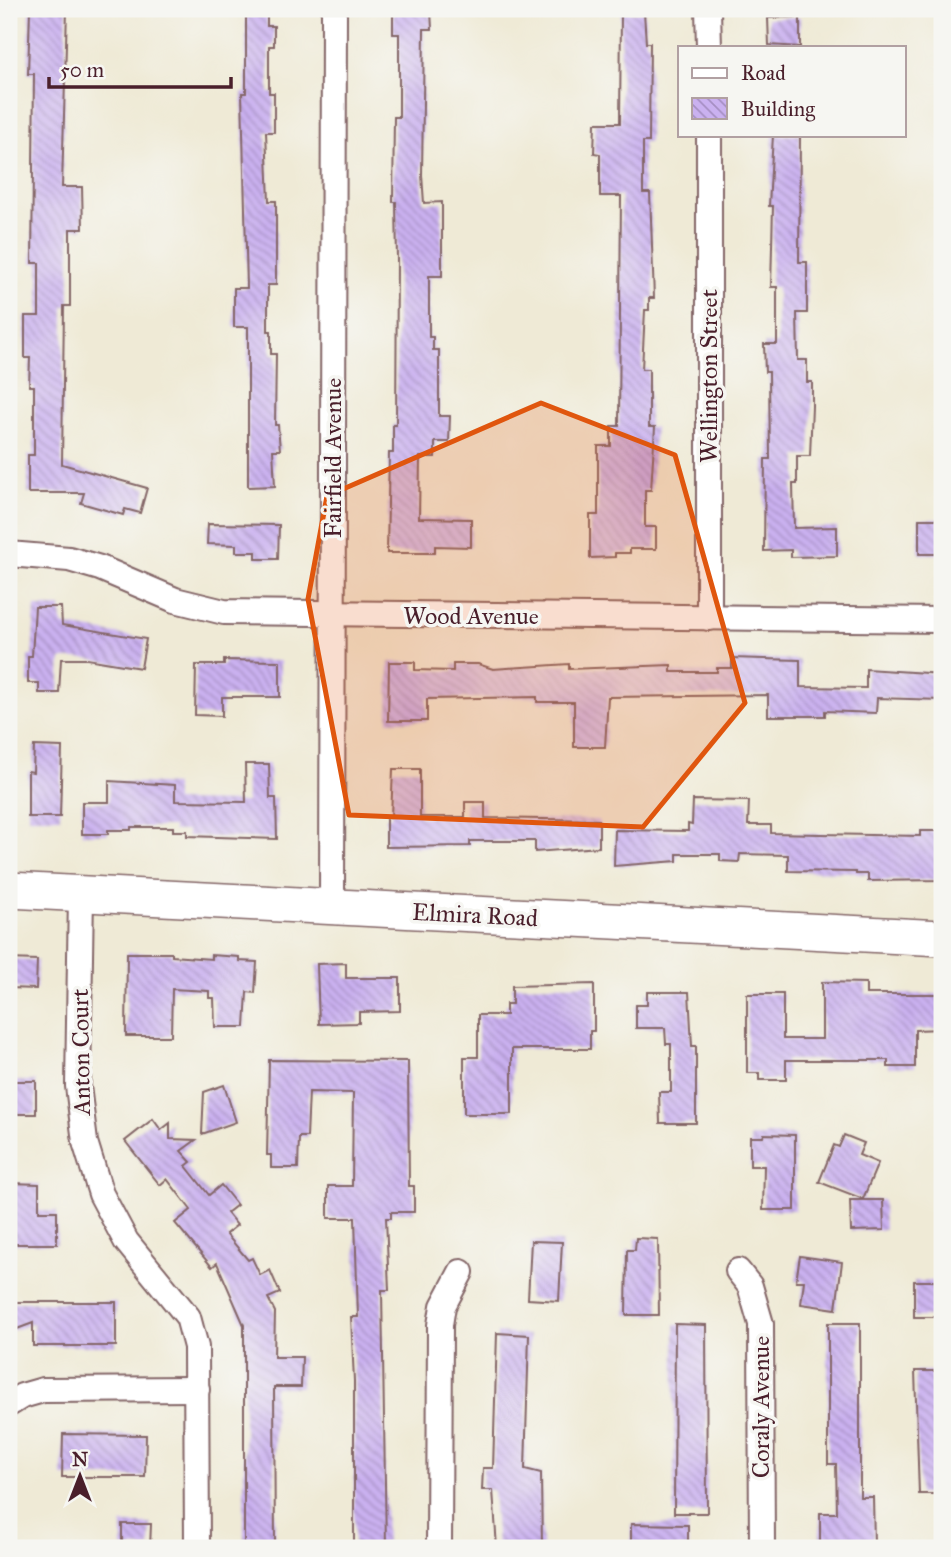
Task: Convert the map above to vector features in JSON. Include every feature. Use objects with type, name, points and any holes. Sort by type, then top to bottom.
[{"type":"street","name":"Fairfield Avenue","points":[[332,907],[334,9]]},
{"type":"street","points":[[708,9],[709,46]]},
{"type":"street","name":"Wellington Street","points":[[709,136],[709,618]]},
{"type":"street","name":"Wood Avenue","points":[[9,554],[69,559],[100,568],[175,600],[224,612],[942,620]]},
{"type":"street","name":"Elmira Road","points":[[9,890],[942,938]]},
{"type":"street","name":"Anton Court","points":[[81,894],[78,1086],[85,1142],[102,1194],[126,1241],[188,1317],[196,1347],[197,1548]]},
{"type":"street","name":"Coraly Avenue","points":[[738,1271],[750,1286],[761,1324],[762,1548]]},
{"type":"street","points":[[439,1548],[440,1325],[443,1306],[461,1272]]},
{"type":"street","points":[[9,1404],[22,1396],[43,1390],[197,1389]]},
{"type":"highlighted area","points":[[541,403],[675,455],[745,703],[643,827],[349,815],[308,599],[327,496]]},
{"type":"building","points":[[30,9],[67,9],[62,187],[82,187],[83,229],[70,229],[70,306],[64,306],[62,464],[147,488],[140,513],[125,509],[123,515],[81,503],[84,493],[28,493],[28,455],[34,455],[34,386],[29,386],[30,358],[25,358],[25,316],[39,316],[39,263],[32,263],[34,74],[28,74]]},
{"type":"building","points":[[393,11],[431,11],[432,29],[424,29],[422,175],[424,203],[442,202],[442,276],[429,276],[429,337],[433,337],[433,350],[439,350],[439,416],[450,416],[449,442],[435,442],[435,457],[420,457],[419,518],[471,519],[471,547],[435,546],[435,553],[387,553],[389,453],[393,453],[393,425],[396,425],[397,260],[396,202],[393,202],[394,117],[399,117],[399,34],[393,34]]},
{"type":"building","points":[[621,12],[644,12],[646,43],[650,43],[649,142],[643,142],[643,193],[650,193],[654,298],[649,298],[649,310],[645,310],[642,369],[649,369],[649,427],[655,427],[651,490],[645,490],[645,527],[656,527],[656,549],[630,549],[630,553],[615,553],[615,557],[590,558],[590,515],[598,515],[598,446],[611,446],[611,426],[619,426],[621,196],[600,196],[600,154],[594,153],[595,123],[620,123]]},
{"type":"building","points":[[246,14],[267,14],[267,26],[274,26],[274,46],[269,46],[269,93],[274,93],[274,132],[266,132],[269,201],[276,201],[276,285],[268,285],[268,331],[271,331],[271,354],[276,354],[275,425],[278,425],[280,450],[273,450],[275,486],[248,487],[248,327],[234,327],[234,288],[247,288],[242,93],[246,93]]},
{"type":"building","points":[[800,17],[800,46],[769,45],[768,18]]},
{"type":"building","points":[[773,136],[800,136],[799,262],[807,262],[807,313],[797,313],[798,360],[807,360],[807,382],[812,382],[812,406],[810,456],[797,456],[797,484],[793,484],[794,528],[837,527],[837,556],[791,557],[791,550],[764,551],[765,459],[770,459],[769,372],[765,372],[764,344],[777,344],[777,287],[771,287],[773,206],[769,206]]},
{"type":"building","points":[[919,519],[942,519],[942,554],[919,554]]},
{"type":"building","points":[[208,524],[279,525],[278,559],[256,559],[256,552],[236,552],[236,545],[207,544]]},
{"type":"building","points":[[35,607],[61,607],[62,625],[146,639],[141,668],[87,659],[61,659],[59,693],[39,693],[39,683],[28,683],[28,656],[32,656]]},
{"type":"building","points":[[732,658],[800,660],[800,687],[866,688],[866,669],[942,674],[942,700],[877,698],[876,713],[825,711],[825,716],[768,716],[768,695],[608,697],[605,747],[574,747],[574,702],[537,702],[537,697],[427,699],[427,721],[388,721],[389,662],[415,662],[415,670],[453,671],[453,664],[478,664],[493,669],[569,664],[569,669],[671,665],[671,672],[717,672],[717,668],[732,668]]},
{"type":"building","points":[[224,660],[280,661],[280,697],[222,697],[222,716],[195,715],[196,665],[224,665]]},
{"type":"building","points":[[34,746],[62,747],[60,817],[28,817],[28,771],[33,772]]},
{"type":"building","points":[[245,764],[269,764],[270,798],[276,798],[277,839],[187,836],[187,831],[173,831],[173,827],[131,827],[131,830],[108,830],[108,834],[82,834],[82,802],[109,802],[109,781],[175,785],[175,801],[246,802]]},
{"type":"building","points":[[393,769],[420,769],[420,817],[465,817],[465,802],[485,802],[485,818],[599,820],[599,847],[535,852],[535,841],[470,841],[470,846],[386,847],[386,817],[391,817]]},
{"type":"building","points":[[693,800],[749,801],[748,825],[771,825],[771,833],[920,836],[920,831],[942,831],[942,880],[868,881],[868,874],[856,872],[788,871],[788,855],[740,854],[739,862],[720,861],[720,854],[677,854],[677,861],[614,866],[615,830],[688,831],[688,824],[692,825]]},
{"type":"building","points":[[127,953],[172,953],[172,956],[211,959],[211,955],[239,957],[239,961],[257,962],[255,993],[247,992],[245,1027],[215,1027],[214,998],[209,998],[209,991],[172,989],[171,1036],[126,1036]]},
{"type":"building","points":[[9,959],[37,960],[36,989],[9,988]]},
{"type":"building","points":[[346,963],[346,978],[400,978],[400,1011],[359,1012],[359,1023],[319,1024],[317,964]]},
{"type":"building","points":[[822,982],[866,983],[866,994],[942,994],[942,1029],[915,1030],[915,1067],[888,1067],[888,1060],[786,1060],[786,1080],[759,1080],[759,1073],[747,1073],[747,994],[783,994],[783,1039],[822,1039]]},
{"type":"building","points":[[594,984],[594,1031],[590,1031],[590,1049],[512,1049],[512,1114],[464,1114],[464,1057],[478,1057],[478,1015],[506,1015],[506,1004],[512,1004],[512,986]]},
{"type":"building","points":[[647,992],[689,992],[692,1046],[696,1046],[696,1123],[660,1123],[659,1092],[671,1092],[671,1044],[666,1044],[665,1028],[636,1028],[636,1005],[647,1005]]},
{"type":"building","points":[[269,1060],[408,1061],[409,1186],[414,1186],[414,1212],[391,1212],[391,1218],[386,1218],[389,1290],[382,1290],[386,1548],[354,1548],[354,1381],[351,1317],[358,1317],[355,1218],[328,1218],[328,1186],[352,1186],[353,1093],[309,1092],[307,1137],[299,1137],[298,1168],[271,1168],[271,1155],[267,1155]]},
{"type":"building","points":[[9,1081],[36,1081],[36,1114],[9,1114]]},
{"type":"building","points":[[224,1085],[236,1122],[202,1134],[204,1092]]},
{"type":"building","points":[[153,1119],[161,1130],[170,1123],[170,1139],[196,1140],[181,1151],[191,1162],[186,1166],[209,1195],[221,1185],[237,1205],[227,1213],[237,1225],[226,1234],[248,1260],[252,1258],[260,1275],[270,1270],[280,1293],[268,1298],[275,1312],[274,1357],[302,1357],[301,1387],[274,1387],[275,1548],[244,1548],[244,1325],[217,1263],[212,1267],[175,1223],[191,1210],[167,1179],[160,1185],[125,1141]]},
{"type":"building","points":[[764,1134],[795,1135],[795,1210],[763,1210],[764,1166],[750,1166],[750,1137],[763,1137]]},
{"type":"building","points":[[844,1135],[864,1143],[859,1155],[878,1163],[863,1199],[819,1182],[834,1145],[839,1147]]},
{"type":"building","points":[[11,1183],[39,1184],[39,1211],[57,1211],[57,1244],[10,1244]]},
{"type":"building","points":[[850,1200],[883,1200],[884,1230],[851,1231]]},
{"type":"building","points":[[636,1238],[658,1239],[659,1315],[626,1315],[627,1250],[635,1250]]},
{"type":"building","points":[[531,1241],[562,1242],[559,1301],[528,1299]]},
{"type":"building","points":[[800,1256],[842,1262],[836,1309],[801,1304],[804,1281],[796,1281]]},
{"type":"building","points":[[914,1281],[942,1281],[942,1317],[914,1317]]},
{"type":"building","points":[[9,1302],[116,1302],[116,1346],[33,1346],[33,1323],[9,1332]]},
{"type":"building","points":[[828,1323],[860,1323],[860,1497],[873,1497],[874,1544],[820,1545],[820,1513],[837,1513],[836,1464],[828,1464]]},
{"type":"building","points":[[675,1324],[706,1325],[707,1513],[674,1513]]},
{"type":"building","points":[[497,1333],[529,1335],[525,1469],[541,1473],[542,1548],[497,1548],[493,1490],[482,1490],[483,1468],[493,1468]]},
{"type":"building","points":[[915,1371],[942,1371],[942,1494],[919,1494]]},
{"type":"building","points":[[63,1434],[146,1435],[145,1477],[62,1477]]},
{"type":"building","points":[[122,1524],[151,1524],[150,1548],[122,1548]]},
{"type":"building","points":[[631,1524],[688,1525],[688,1548],[631,1548]]}]
